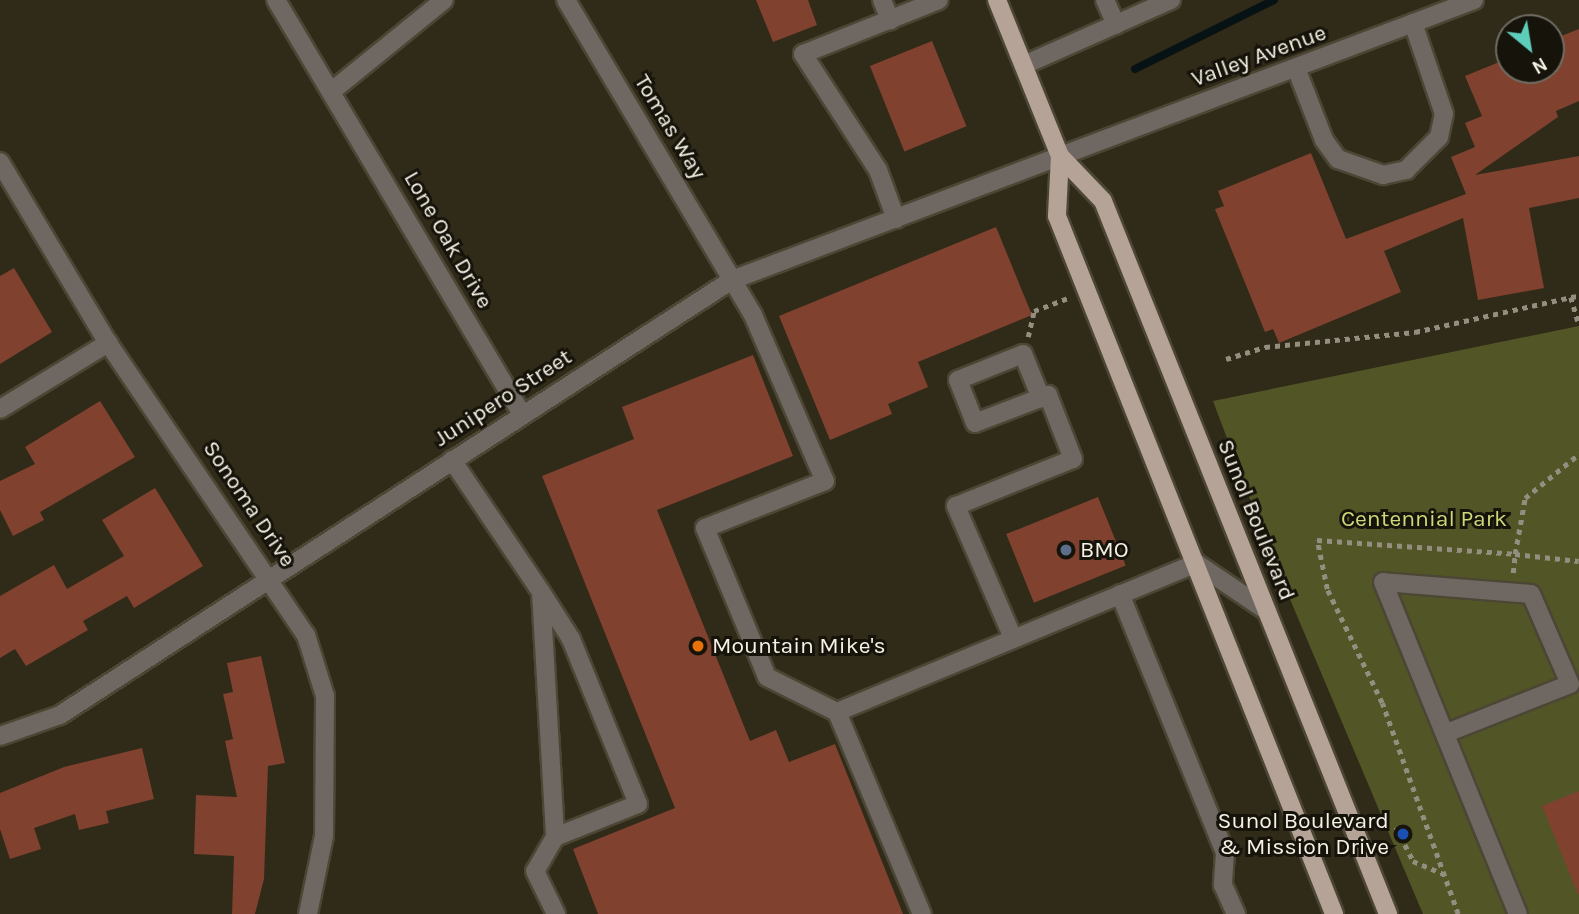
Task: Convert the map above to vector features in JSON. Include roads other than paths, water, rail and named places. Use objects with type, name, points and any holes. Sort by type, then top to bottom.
[{"type":"main road","name":"Sunol Boulevard","points":[[997,0],[1060,156],[1103,201],[1388,914]]},
{"type":"main road","name":"Sunol Boulevard","points":[[1060,156],[1057,216],[1334,914]]},
{"type":"street","name":"Lone Oak Drive","points":[[276,0],[522,414]]},
{"type":"street","points":[[332,91],[444,0]]},
{"type":"street","name":"Tomas Way","points":[[566,0],[732,280],[825,481],[705,528],[767,677],[837,712]]},
{"type":"street","points":[[882,0],[890,20]]},
{"type":"street","points":[[896,219],[878,170],[803,54],[939,0]]},
{"type":"street","points":[[1105,0],[1116,25]]},
{"type":"street","points":[[1024,65],[1171,0]]},
{"type":"street","name":"Valley Avenue","points":[[1060,156],[1474,0]]},
{"type":"street","points":[[1296,68],[1324,140],[1338,159],[1371,173],[1406,170],[1439,137],[1444,114],[1413,23]]},
{"type":"street","name":"Junipero Street","points":[[0,736],[60,715],[732,280],[1060,156]]},
{"type":"street","name":"Sonoma Drive","points":[[0,162],[108,343],[272,580],[306,635],[325,696],[324,836],[309,914]]},
{"type":"street","points":[[0,409],[108,343]]},
{"type":"street","points":[[1013,638],[956,506],[1073,459],[1048,396],[975,424],[958,380],[1023,354],[1041,398]]},
{"type":"street","points":[[452,460],[571,639],[638,804],[555,837]]},
{"type":"street","points":[[922,914],[837,712],[1196,563],[1266,611]]},
{"type":"street","points":[[1449,733],[1570,684],[1531,594],[1383,582],[1449,733],[1518,914]]},
{"type":"street","points":[[541,592],[555,837],[535,871],[556,914]]},
{"type":"street","points":[[1120,594],[1225,853],[1223,884],[1236,914]]},
{"type":"street","points":[[541,914],[546,893]]},
{"type":"waterway","points":[[1135,69],[1274,0]]},
{"type":"place","name":"BMO","points":[[1066,550]]},
{"type":"place","name":"Mountain Mike's","points":[[698,646]]},
{"type":"place","name":"Sunol Boulevard & Mission Drive","points":[[1403,834]]},
{"type":"park label","name":"Centennial Park","points":[[1424,519]]}]
